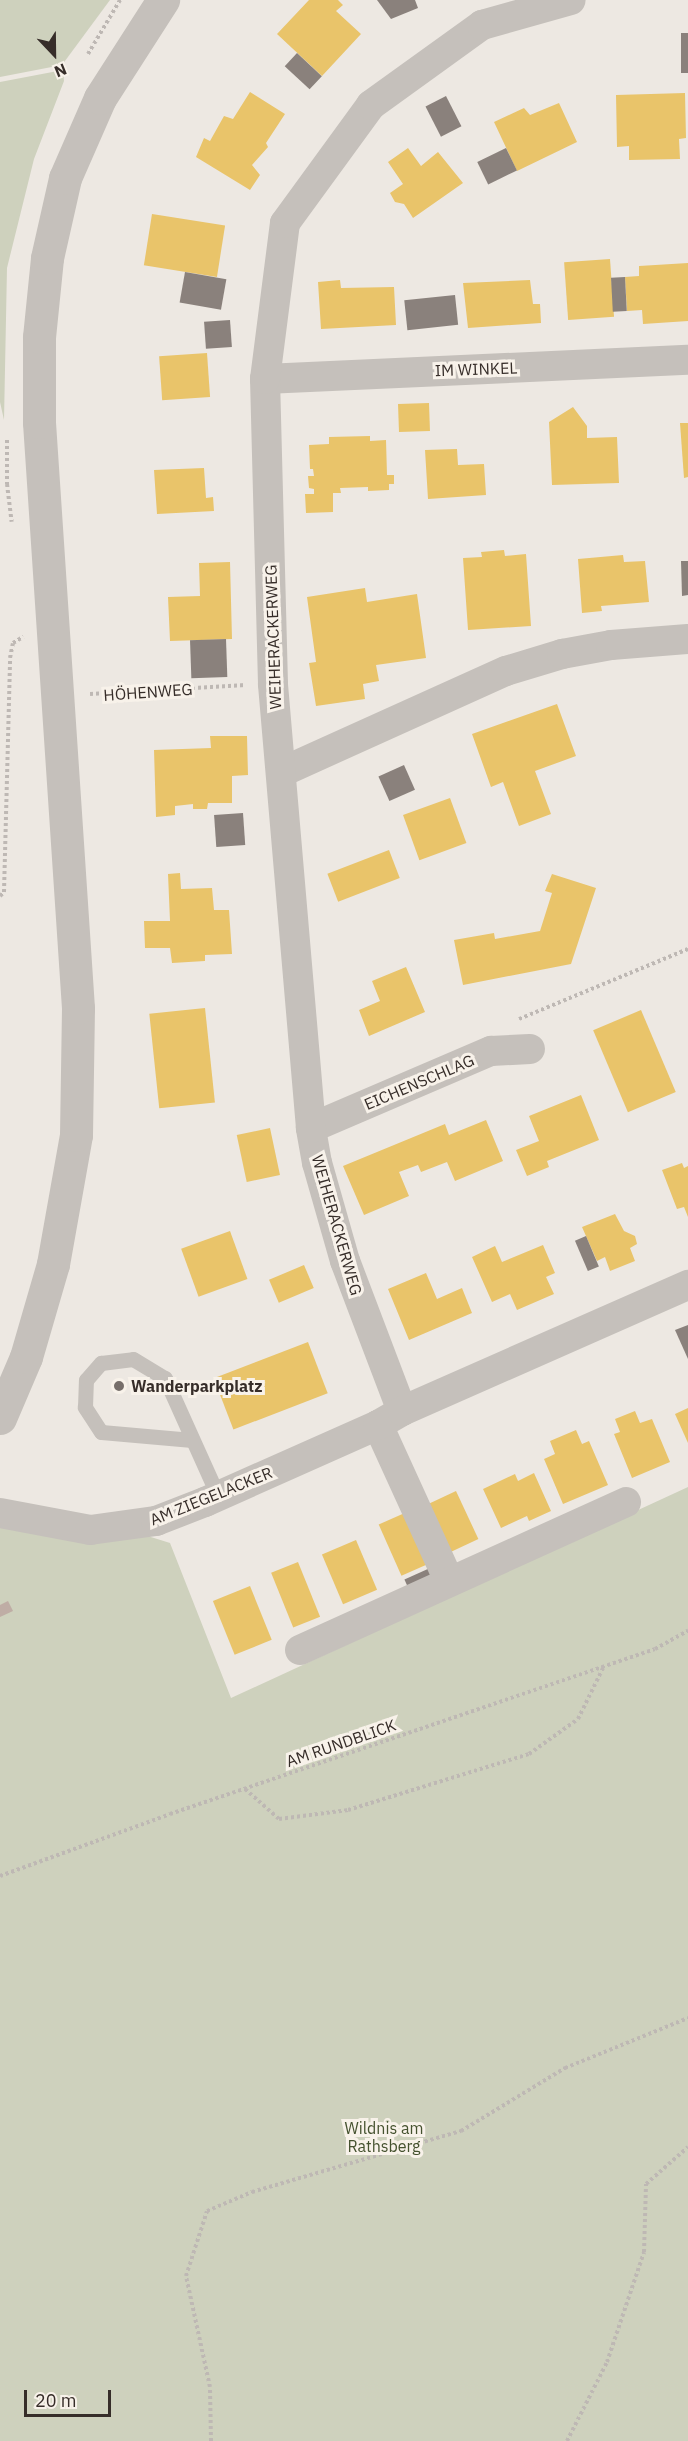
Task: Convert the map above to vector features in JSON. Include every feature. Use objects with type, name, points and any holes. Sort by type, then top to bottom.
[{"type":"street","points":[[0,1418],[26,1357],[53,1264],[76,1135],[78,1008],[54,618],[39,422],[39,337],[47,258],[65,178],[100,98],[163,0]]},
{"type":"street","name":"WEIHERACKERWEG","points":[[390,1418],[318,1163],[311,1128],[273,684],[265,379],[285,223],[371,105],[482,25],[571,0]]},
{"type":"street","name":"IM WINKEL","points":[[265,379],[688,360]]},
{"type":"street","points":[[282,772],[506,671],[562,654],[611,645],[688,639]]},
{"type":"street","name":"EICHENSCHLAG","points":[[311,1128],[491,1051],[530,1049]]},
{"type":"street","name":"AM ZIEGELACKER","points":[[0,1514],[90,1530],[156,1521],[218,1496],[688,1286]]},
{"type":"street","points":[[390,1418],[449,1581]]},
{"type":"street","points":[[300,1650],[626,1502]]},
{"type":"lane","points":[[192,1440],[101,1432],[85,1407],[86,1380],[101,1363],[133,1359],[165,1378],[218,1496]]},
{"type":"path","points":[[0,896],[4,892],[10,658],[14,643],[54,618]]},
{"type":"path","name":"HÖHENWEG","points":[[88,686],[90,696],[273,684]]},
{"type":"path","points":[[530,1049],[517,1020],[688,949]]},
{"type":"path","name":"AM RUNDBLICK","points":[[0,1876],[245,1789],[655,1649],[688,1630]]},
{"type":"path","points":[[245,1789],[279,1819],[348,1810],[529,1754],[578,1719],[604,1666]]},
{"type":"path","points":[[211,2441],[210,2387],[186,2276],[207,2211],[252,2192],[461,2131],[565,2068],[688,2018]]},
{"type":"path","points":[[567,2441],[607,2362],[644,2252],[646,2184],[688,2147]]},
{"type":"green space","points":[[0,0],[110,0],[62,65],[0,77]]},
{"type":"green space","points":[[63,70],[64,81],[34,159],[7,268],[4,420],[0,402],[0,82]]},
{"type":"green space","name":"Wildnis am Rathsberg","points":[[688,1487],[688,2441],[0,2441],[0,1514],[119,1527],[170,1543],[231,1698]]},
{"type":"building: Wohnen","points":[[309,0],[338,0],[343,5],[336,11],[361,34],[322,76],[277,34]]},
{"type":"building: Wohnen","points":[[250,92],[285,114],[266,143],[268,147],[252,165],[260,175],[250,190],[196,157],[204,138],[210,141],[224,116],[233,119]]},
{"type":"building: Wohnen","points":[[685,93],[686,138],[679,139],[680,159],[629,160],[629,146],[617,147],[616,95]]},
{"type":"building: Wohnen","points":[[559,103],[577,142],[517,171],[494,122],[524,108],[530,115]]},
{"type":"building: Wohnen","points":[[408,148],[421,166],[438,152],[463,183],[413,218],[404,204],[395,202],[390,193],[403,184],[388,162]]},
{"type":"building: Wohnen","points":[[152,214],[225,226],[217,277],[144,265]]},
{"type":"building: Wohnen","points":[[610,259],[614,317],[568,320],[564,262]]},
{"type":"building: Wohnen","points":[[688,263],[688,321],[643,324],[642,310],[627,311],[625,277],[639,276],[639,266]]},
{"type":"building: Wohnen","points":[[340,280],[341,288],[394,287],[396,325],[321,329],[318,282]]},
{"type":"building: Wohnen","points":[[530,280],[533,304],[540,304],[541,323],[468,328],[463,283]]},
{"type":"building: Wohnen","points":[[207,353],[210,397],[162,400],[159,356]]},
{"type":"building: Wohnen","points":[[429,403],[430,431],[399,432],[398,404]]},
{"type":"building: Wohnen","points":[[573,407],[587,426],[587,438],[617,437],[619,483],[552,485],[549,422]]},
{"type":"building: Wohnen","points":[[680,423],[688,423],[688,477],[684,478]]},
{"type":"building: Wohnen","points":[[370,436],[370,441],[386,440],[387,475],[394,475],[394,484],[389,484],[389,490],[368,491],[368,487],[340,488],[341,493],[333,493],[333,512],[306,513],[305,494],[314,494],[314,489],[309,488],[308,476],[314,476],[313,469],[310,469],[309,445],[329,444],[329,437]]},
{"type":"building: Wohnen","points":[[457,449],[458,465],[484,464],[486,495],[428,499],[425,450]]},
{"type":"building: Wohnen","points":[[204,468],[206,498],[213,497],[214,511],[157,514],[154,470]]},
{"type":"building: Wohnen","points":[[504,550],[505,556],[526,554],[531,626],[468,630],[463,558],[482,557],[481,552]]},
{"type":"building: Wohnen","points":[[623,555],[624,562],[645,561],[649,602],[601,606],[602,611],[582,613],[578,559]]},
{"type":"building: Wohnen","points":[[230,562],[232,639],[170,641],[168,597],[200,596],[199,563]]},
{"type":"building: Wohnen","points":[[365,588],[367,602],[417,594],[426,658],[376,665],[379,681],[363,684],[365,699],[316,706],[309,663],[316,662],[307,597]]},
{"type":"building: Wohnen","points":[[557,704],[576,756],[535,771],[551,814],[519,826],[503,782],[491,787],[472,734]]},
{"type":"building: Wohnen","points":[[210,736],[247,736],[248,775],[232,776],[232,803],[208,803],[207,809],[193,809],[193,804],[175,806],[175,815],[156,817],[154,750],[211,748]]},
{"type":"building: Wohnen","points":[[450,798],[466,843],[419,860],[403,815]]},
{"type":"building: Wohnen","points":[[389,850],[400,878],[338,902],[327,874]]},
{"type":"building: Wohnen","points":[[180,873],[181,889],[212,888],[214,910],[229,910],[232,954],[205,955],[205,961],[172,963],[170,948],[145,948],[144,921],[170,921],[168,874]]},
{"type":"building: Wohnen","points":[[552,874],[596,888],[571,964],[463,985],[454,940],[494,933],[495,939],[540,931],[552,893],[545,891]]},
{"type":"building: Wohnen","points":[[406,967],[425,1012],[369,1036],[359,1010],[380,1001],[372,981]]},
{"type":"building: Wohnen","points":[[205,1008],[215,1102],[159,1108],[149,1014]]},
{"type":"building: Wohnen","points":[[641,1010],[676,1092],[628,1112],[593,1030]]},
{"type":"building: Wohnen","points":[[581,1095],[599,1140],[547,1161],[549,1167],[527,1176],[516,1150],[539,1141],[529,1116]]},
{"type":"building: Wohnen","points":[[486,1120],[503,1161],[455,1181],[447,1162],[421,1172],[418,1165],[399,1172],[409,1196],[364,1215],[343,1166],[445,1124],[449,1135]]},
{"type":"building: Wohnen","points":[[270,1128],[280,1175],[247,1182],[237,1135]]},
{"type":"building: Wohnen","points":[[682,1163],[684,1168],[688,1166],[688,1217],[684,1207],[677,1209],[662,1170]]},
{"type":"building: Wohnen","points":[[615,1214],[624,1231],[635,1236],[637,1244],[630,1248],[635,1261],[610,1271],[605,1257],[597,1261],[582,1227]]},
{"type":"building: Wohnen","points":[[230,1231],[247,1279],[199,1297],[181,1249]]},
{"type":"building: Wohnen","points":[[543,1245],[555,1273],[546,1277],[554,1294],[517,1310],[510,1294],[492,1302],[472,1257],[495,1246],[502,1262]]},
{"type":"building: Wohnen","points":[[304,1265],[314,1288],[279,1303],[269,1280]]},
{"type":"building: Wohnen","points":[[426,1273],[437,1299],[462,1288],[472,1313],[409,1340],[388,1289]]},
{"type":"building: Wohnen","points":[[308,1342],[328,1393],[233,1430],[214,1378]]},
{"type":"building: Wohnen","points":[[688,1408],[688,1443],[675,1414]]},
{"type":"building: Wohnen","points":[[635,1411],[640,1423],[652,1419],[670,1462],[632,1478],[614,1434],[620,1432],[615,1419]]},
{"type":"building: Wohnen","points":[[576,1430],[582,1444],[589,1441],[608,1485],[563,1504],[544,1459],[555,1454],[550,1441]]},
{"type":"building: Wohnen","points":[[534,1473],[551,1511],[529,1521],[527,1516],[501,1528],[483,1489],[515,1474],[518,1481]]},
{"type":"building: Wohnen","points":[[456,1491],[478,1539],[451,1552],[429,1504]]},
{"type":"building: Wohnen","points":[[407,1512],[430,1563],[401,1576],[379,1525]]},
{"type":"building: Wohnen","points":[[356,1540],[377,1590],[343,1604],[322,1554]]},
{"type":"building: Wohnen","points":[[298,1562],[320,1617],[293,1628],[271,1573]]},
{"type":"building: Wohnen","points":[[250,1586],[272,1640],[235,1655],[213,1601]]},
{"type":"building: Industrie","points":[[377,0],[415,0],[418,8],[391,19]]},
{"type":"building: Industrie","points":[[681,33],[688,33],[688,73],[681,73]]},
{"type":"building: Industrie","points":[[297,53],[322,76],[310,89],[285,66]]},
{"type":"building: Industrie","points":[[446,96],[461,126],[441,137],[426,106]]},
{"type":"building: Industrie","points":[[506,148],[517,170],[488,184],[477,162]]},
{"type":"building: Industrie","points":[[185,272],[226,279],[221,310],[180,303]]},
{"type":"building: Industrie","points":[[625,277],[627,311],[613,312],[611,278]]},
{"type":"building: Industrie","points":[[455,295],[458,325],[407,330],[404,300]]},
{"type":"building: Industrie","points":[[230,320],[232,347],[206,349],[204,322]]},
{"type":"building: Industrie","points":[[681,561],[688,561],[688,595],[682,596]]},
{"type":"building: Industrie","points":[[226,639],[227,677],[191,678],[190,640]]},
{"type":"building: Industrie","points":[[404,765],[415,790],[389,801],[378,776]]},
{"type":"building: Industrie","points":[[243,813],[245,845],[216,847],[214,815]]},
{"type":"building: Industrie","points":[[586,1236],[599,1266],[588,1271],[575,1241]]},
{"type":"building: Industrie","points":[[688,1325],[688,1359],[675,1330]]},
{"type":"building: Industrie","points":[[430,1568],[435,1579],[409,1590],[404,1579]]},
{"type":"building: Sonstige","points":[[8,1601],[13,1611],[0,1617],[0,1605]]},
{"type":"place","name":"Wanderparkplatz","points":[[119,1386]]}]
